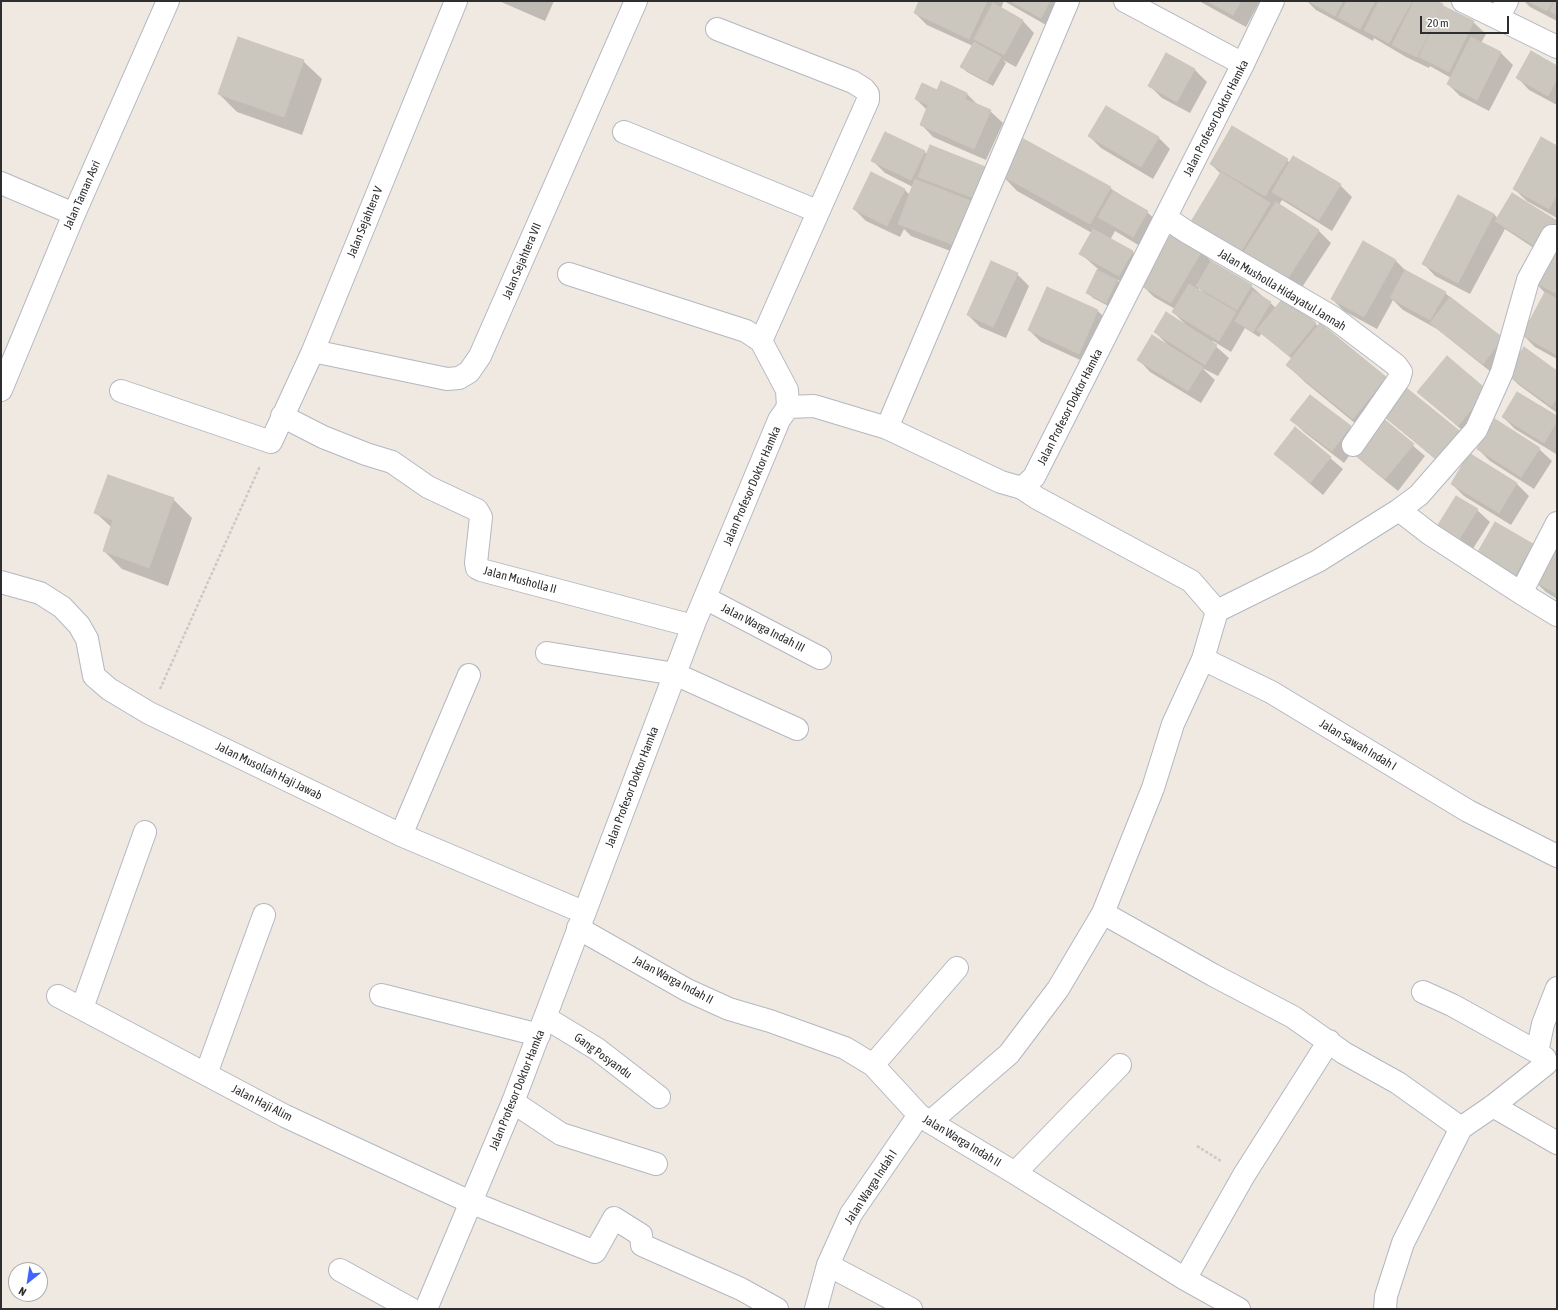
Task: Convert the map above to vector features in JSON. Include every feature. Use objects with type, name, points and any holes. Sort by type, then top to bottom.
[{"type":"street","name":"Jalan Taman Asri","points":[[1,390],[74,214],[168,1]]},
{"type":"street","name":"Jalan Sejahtera V","points":[[271,442],[313,351],[456,1]]},
{"type":"street","name":"Jalan Sejahtera VII","points":[[313,351],[447,379],[458,378],[469,372],[480,356],[636,1]]},
{"type":"street","points":[[887,428],[1068,1]]},
{"type":"street","points":[[1125,1],[1244,64]]},
{"type":"street","name":"Jalan Profesor Doktor Hamka","points":[[1022,488],[1034,477],[1244,64],[1273,1]]},
{"type":"street","points":[[1463,1],[1503,10],[1557,47]]},
{"type":"street","points":[[717,28],[853,82],[864,89],[868,94],[868,100],[817,211],[761,341]]},
{"type":"street","points":[[624,132],[817,211]]},
{"type":"street","points":[[1,183],[74,214]]},
{"type":"street","name":"Jalan Musholla Hidayatul Jannah","points":[[1166,218],[1187,232],[1334,318],[1396,365],[1401,372],[1399,379],[1353,445]]},
{"type":"street","points":[[1203,659],[1216,610],[1318,562],[1399,510],[1419,495],[1476,430],[1502,372],[1528,280],[1552,236],[1557,236]]},
{"type":"street","points":[[569,274],[746,331],[761,341],[787,390],[788,407],[814,406],[887,428],[1001,482],[1022,488],[1037,498],[1191,581],[1216,610]]},
{"type":"street","points":[[120,391],[271,442]]},
{"type":"street","name":"Jalan Profesor Doktor Hamka","points":[[426,1309],[513,1102],[543,1026],[581,920],[693,626],[779,420],[788,407]]},
{"type":"street","name":"Jalan Musholla II","points":[[282,416],[323,437],[366,454],[392,462],[428,486],[477,510],[481,516],[476,563],[477,568],[693,626]]},
{"type":"street","points":[[1399,510],[1430,534],[1520,594],[1557,614]]},
{"type":"street","points":[[1520,594],[1557,523]]},
{"type":"street","name":"Jalan Musollah Haji Jawab","points":[[1,582],[40,593],[62,607],[79,625],[87,639],[94,676],[110,690],[149,713],[581,920]]},
{"type":"street","name":"Jalan Warga Indah III","points":[[705,598],[820,658]]},
{"type":"street","points":[[547,653],[675,674],[797,729]]},
{"type":"street","name":"Jalan Sawah Indah I","points":[[1203,659],[1271,692],[1468,811],[1557,856]]},
{"type":"street","name":"Jalan Warga Indah I","points":[[816,1309],[828,1265],[851,1214],[924,1118],[1009,1054],[1058,989],[1103,913],[1153,788],[1173,724],[1203,659]]},
{"type":"street","points":[[401,835],[469,675]]},
{"type":"street","points":[[82,1008],[145,832]]},
{"type":"street","points":[[1103,913],[1213,975],[1292,1017],[1329,1041],[1344,1053],[1398,1083],[1461,1128]]},
{"type":"street","points":[[206,1074],[264,915]]},
{"type":"street","name":"Jalan Warga Indah II","points":[[581,920],[687,990],[722,1006],[845,1048],[873,1065],[924,1118],[1185,1279],[1239,1309]]},
{"type":"street","points":[[873,1065],[957,968]]},
{"type":"street","points":[[1537,1052],[1542,1024],[1557,988]]},
{"type":"street","points":[[1385,1309],[1386,1296],[1402,1244],[1461,1128],[1546,1064],[1545,1058],[1537,1052],[1452,1005],[1423,992]]},
{"type":"street","name":"Jalan Haji Alim","points":[[58,996],[285,1116],[470,1202],[595,1252],[614,1218],[641,1235],[642,1245],[741,1289],[777,1309]]},
{"type":"street","name":"Gang Posyandu","points":[[380,996],[543,1026],[597,1049],[658,1097]]},
{"type":"street","points":[[1185,1279],[1244,1175],[1329,1041]]},
{"type":"street","points":[[1015,1173],[1120,1065]]},
{"type":"street","points":[[513,1102],[561,1134],[656,1164]]},
{"type":"street","points":[[1492,1106],[1557,1143]]},
{"type":"street","points":[[828,1265],[911,1309]]},
{"type":"street","points":[[340,1270],[410,1309]]},
{"type":"path","points":[[149,713],[271,442]]},
{"type":"building","points":[[919,1],[987,1],[969,39],[914,13]]},
{"type":"building","points":[[1010,1],[1050,1],[1041,18]]},
{"type":"building","points":[[1207,1],[1241,1],[1233,15]]},
{"type":"building","points":[[1308,1],[1343,1],[1335,16]]},
{"type":"building","points":[[1347,1],[1375,1],[1360,29],[1338,17]]},
{"type":"building","points":[[1379,1],[1412,1],[1389,43],[1364,30]]},
{"type":"building","points":[[1414,1],[1437,1],[1443,4],[1417,57],[1392,45]]},
{"type":"building","points":[[1528,1],[1553,1],[1547,11]]},
{"type":"building","points":[[1555,1],[1557,1],[1557,15],[1550,11]]},
{"type":"building","points":[[993,3],[1023,20],[1004,55],[974,39]]},
{"type":"building","points":[[1443,6],[1474,21],[1449,72],[1419,57]]},
{"type":"building","points":[[238,37],[304,60],[284,117],[218,94]]},
{"type":"building","points":[[1471,37],[1501,52],[1477,100],[1447,84]]},
{"type":"building","points":[[974,42],[1001,57],[987,81],[960,67]]},
{"type":"building","points":[[1531,51],[1557,66],[1557,79],[1548,96],[1516,78]]},
{"type":"building","points":[[1166,53],[1195,69],[1177,102],[1148,86]]},
{"type":"building","points":[[941,81],[967,93],[965,99],[991,110],[974,149],[920,125],[928,105],[915,99],[922,83],[937,90]]},
{"type":"building","points":[[1106,106],[1159,137],[1141,167],[1088,136]]},
{"type":"building","points":[[1232,126],[1288,159],[1265,196],[1210,164]]},
{"type":"building","points":[[885,132],[925,151],[911,180],[871,161]]},
{"type":"building","points":[[1018,136],[1111,187],[1090,224],[997,173]]},
{"type":"building","points":[[1541,137],[1557,146],[1557,194],[1549,209],[1513,189]]},
{"type":"building","points":[[930,145],[988,168],[976,199],[918,177]]},
{"type":"building","points":[[1293,156],[1341,184],[1319,220],[1272,192]]},
{"type":"building","points":[[871,172],[905,189],[887,226],[853,209]]},
{"type":"building","points":[[1221,172],[1270,203],[1239,255],[1189,225]]},
{"type":"building","points":[[915,179],[971,201],[954,245],[898,224]]},
{"type":"building","points":[[1113,191],[1148,211],[1133,237],[1098,217]]},
{"type":"building","points":[[1512,193],[1557,221],[1557,225],[1541,250],[1495,221]]},
{"type":"building","points":[[1458,195],[1494,214],[1458,283],[1422,264]]},
{"type":"building","points":[[1276,202],[1319,230],[1285,283],[1242,255]]},
{"type":"building","points":[[1093,229],[1133,251],[1119,276],[1079,254]]},
{"type":"building","points":[[1172,233],[1202,251],[1171,303],[1140,285]]},
{"type":"building","points":[[1363,241],[1396,260],[1364,317],[1331,299]]},
{"type":"building","points":[[1550,247],[1557,251],[1557,289],[1555,293],[1532,281]]},
{"type":"building","points":[[991,261],[1018,273],[993,327],[967,315]]},
{"type":"building","points":[[1211,261],[1252,285],[1237,310],[1196,286]]},
{"type":"building","points":[[1097,270],[1117,280],[1106,303],[1086,293]]},
{"type":"building","points":[[1405,270],[1446,292],[1430,320],[1390,298]]},
{"type":"building","points":[[1189,284],[1236,312],[1219,341],[1172,312]]},
{"type":"building","points":[[1047,287],[1098,310],[1079,354],[1028,330]]},
{"type":"building","points":[[1253,291],[1271,302],[1253,332],[1235,321]]},
{"type":"building","points":[[1545,292],[1557,299],[1557,355],[1522,335]]},
{"type":"building","points":[[1284,297],[1316,323],[1289,356],[1257,330]]},
{"type":"building","points":[[1450,297],[1503,338],[1483,364],[1430,323]]},
{"type":"building","points":[[1166,312],[1217,345],[1205,365],[1154,332]]},
{"type":"building","points":[[1320,323],[1386,377],[1353,419],[1286,365]]},
{"type":"building","points":[[1152,335],[1203,367],[1188,391],[1137,360]]},
{"type":"building","points":[[1524,347],[1557,371],[1557,398],[1551,406],[1505,373]]},
{"type":"building","points":[[1447,356],[1487,390],[1458,426],[1417,392]]},
{"type":"building","points":[[1404,386],[1462,433],[1439,461],[1381,414]]},
{"type":"building","points":[[1517,392],[1557,416],[1557,421],[1544,443],[1502,417]]},
{"type":"building","points":[[1310,395],[1351,426],[1332,451],[1290,420]]},
{"type":"building","points":[[1380,416],[1414,444],[1385,479],[1351,452]]},
{"type":"building","points":[[1495,419],[1540,448],[1521,477],[1477,449]]},
{"type":"building","points":[[1295,427],[1331,457],[1310,483],[1274,454]]},
{"type":"building","points":[[1469,453],[1517,483],[1499,513],[1451,484]]},
{"type":"building","points":[[108,475],[174,498],[149,568],[103,551],[113,520],[94,513]]},
{"type":"building","points":[[1456,496],[1478,509],[1455,546],[1433,533]]},
{"type":"building","points":[[1495,522],[1533,544],[1513,579],[1475,557]]},
{"type":"building","points":[[1557,535],[1557,594],[1532,580]]}]
